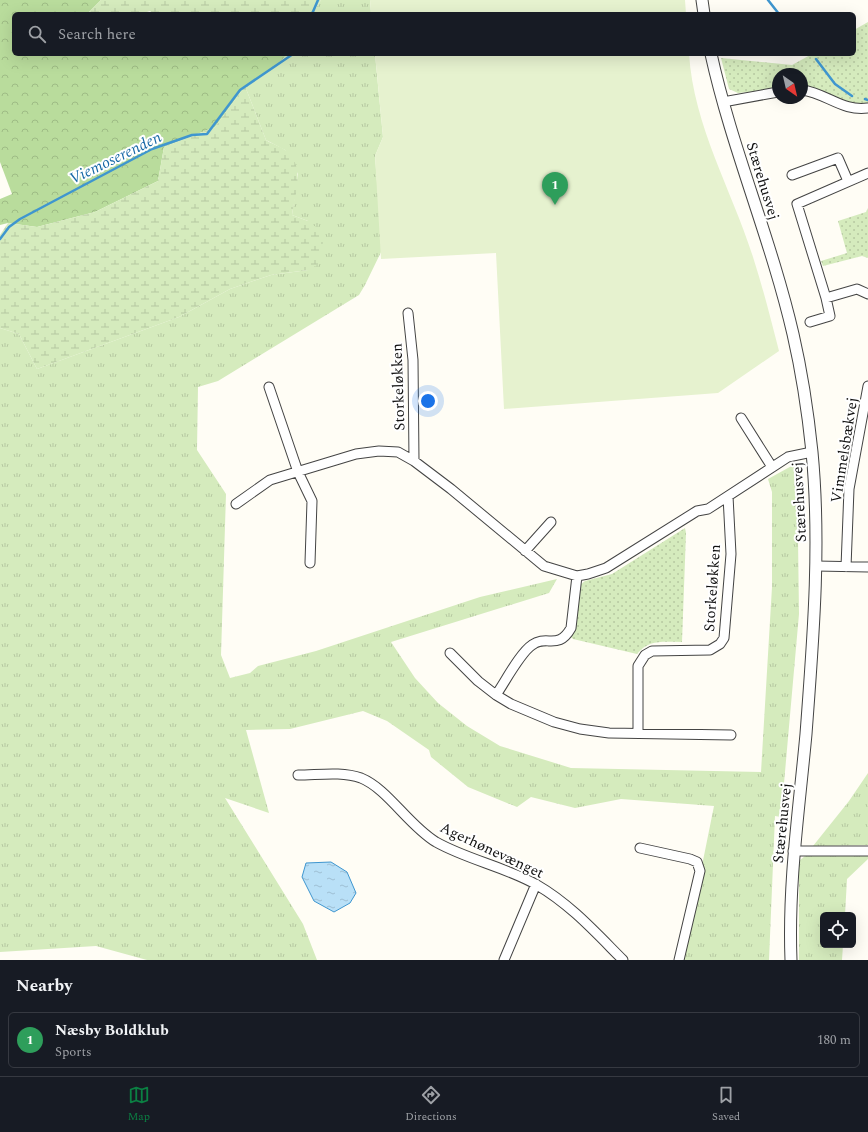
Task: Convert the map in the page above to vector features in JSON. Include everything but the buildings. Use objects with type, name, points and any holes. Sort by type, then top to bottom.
[{"type":"street","points":[[702,0],[704,12]]},
{"type":"street","name":"Stærehusvej","points":[[712,56],[723,102],[793,334],[806,400],[812,452],[816,506],[816,566],[806,734],[793,851],[791,960]]},
{"type":"street","points":[[808,91],[816,93],[845,107],[859,109],[868,108]]},
{"type":"street","points":[[723,102],[772,93]]},
{"type":"street","points":[[792,175],[838,158],[848,181]]},
{"type":"street","points":[[810,322],[830,316],[826,298],[797,204],[868,173]]},
{"type":"street","points":[[826,298],[857,289],[868,294]]},
{"type":"street","name":"Storkeløkken","points":[[408,313],[413,360],[414,461]]},
{"type":"street","name":"Vimmelsbækvej","points":[[846,566],[849,489],[868,386]]},
{"type":"street","points":[[269,387],[298,472],[312,501],[310,563]]},
{"type":"street","points":[[741,418],[772,467]]},
{"type":"street","name":"Storkeløkken","points":[[236,504],[270,480],[356,454],[379,451],[398,452],[414,461],[544,566],[577,576]]},
{"type":"street","points":[[496,695],[531,645],[542,641],[556,642],[568,633],[571,628],[577,576],[606,568],[697,511],[708,509],[788,456],[812,452]]},
{"type":"street","name":"Storkeløkken","points":[[638,733],[638,666],[645,655],[652,651],[710,650],[720,644],[724,638],[731,554],[728,496]]},
{"type":"street","points":[[525,551],[551,522]]},
{"type":"street","points":[[816,566],[868,567]]},
{"type":"street","points":[[450,653],[478,681],[496,695],[532,713],[577,728],[609,732],[731,734]]},
{"type":"street","name":"Agerhønevænget","points":[[298,776],[343,774],[368,782],[383,793],[417,829],[438,843],[536,884],[570,906],[623,960]]},
{"type":"street","points":[[640,848],[690,858],[697,862],[700,870],[679,960]]},
{"type":"street","points":[[793,851],[868,851]]},
{"type":"street","points":[[504,960],[536,884]]},
{"type":"green space","points":[[0,0],[101,0],[89,12],[12,12],[12,56],[285,56],[279,63],[245,86],[215,127],[164,147],[158,181],[95,212],[37,227],[8,223],[0,225],[0,199],[12,194],[0,162]]},
{"type":"green space","points":[[101,0],[321,0],[313,12],[89,12]]},
{"type":"green space","points":[[321,0],[370,0],[371,12],[313,12]]},
{"type":"green space","points":[[370,0],[685,0],[686,12],[371,12]]},
{"type":"green space","points":[[868,22],[868,103],[845,103],[808,90],[808,68],[772,68],[772,90],[738,93],[729,89],[721,58],[792,65],[808,56],[856,56],[856,29]]},
{"type":"green space","points":[[285,56],[375,56],[383,137],[375,156],[382,250],[359,295],[218,381],[198,387],[197,450],[226,494],[221,655],[230,678],[250,673],[258,666],[316,651],[480,597],[557,579],[549,593],[391,642],[415,678],[438,703],[467,726],[500,746],[571,768],[761,772],[772,587],[772,492],[768,479],[797,463],[799,614],[781,817],[775,816],[769,960],[683,960],[714,806],[621,799],[575,808],[531,797],[517,807],[468,787],[431,757],[429,750],[387,721],[363,711],[290,729],[246,730],[269,813],[225,798],[303,924],[317,960],[147,960],[96,946],[0,952],[0,328],[19,334],[37,369],[179,317],[230,289],[271,275],[308,270],[308,221],[292,215],[298,174],[285,150],[266,140],[245,86],[279,63]]},
{"type":"green space","points":[[375,56],[689,56],[692,81],[698,107],[715,157],[753,257],[764,292],[779,351],[718,393],[504,409],[496,253],[381,259],[375,156],[383,137]]},
{"type":"green space","points":[[245,86],[266,140],[285,150],[291,156],[295,164],[298,180],[292,215],[308,221],[321,231],[323,243],[317,265],[308,270],[271,275],[230,289],[179,317],[37,369],[19,334],[0,328],[0,235],[8,223],[37,227],[95,212],[158,181],[164,147],[215,127]]},
{"type":"green space","points":[[868,208],[868,258],[862,256],[823,266],[821,261],[847,253],[838,221],[866,212]]},
{"type":"green space","points":[[685,528],[682,642],[657,642],[646,646],[637,654],[573,639],[571,637],[575,630],[579,586],[585,581],[612,574]]},
{"type":"green space","points":[[868,773],[868,845],[813,846],[849,801]]},
{"type":"green space","points":[[868,855],[868,859],[847,879],[845,912],[820,912],[820,948],[843,948],[842,960],[799,960],[799,861],[805,856]]},
{"type":"water","points":[[331,862],[347,872],[356,893],[350,903],[334,912],[314,901],[302,877],[306,863]]},
{"type":"waterway","name":"Viemoserenden","points":[[313,12],[318,0]]},
{"type":"waterway","name":"Viemoserenden","points":[[768,0],[777,12]]},
{"type":"waterway","name":"Viemoserenden","points":[[0,239],[9,227],[20,219],[152,149],[192,135],[207,134],[240,90],[290,56]]},
{"type":"waterway","name":"Viemoserenden","points":[[816,59],[835,84],[852,96]]},
{"type":"place","name":"Næsby Boldklub","points":[[555,205]]}]
